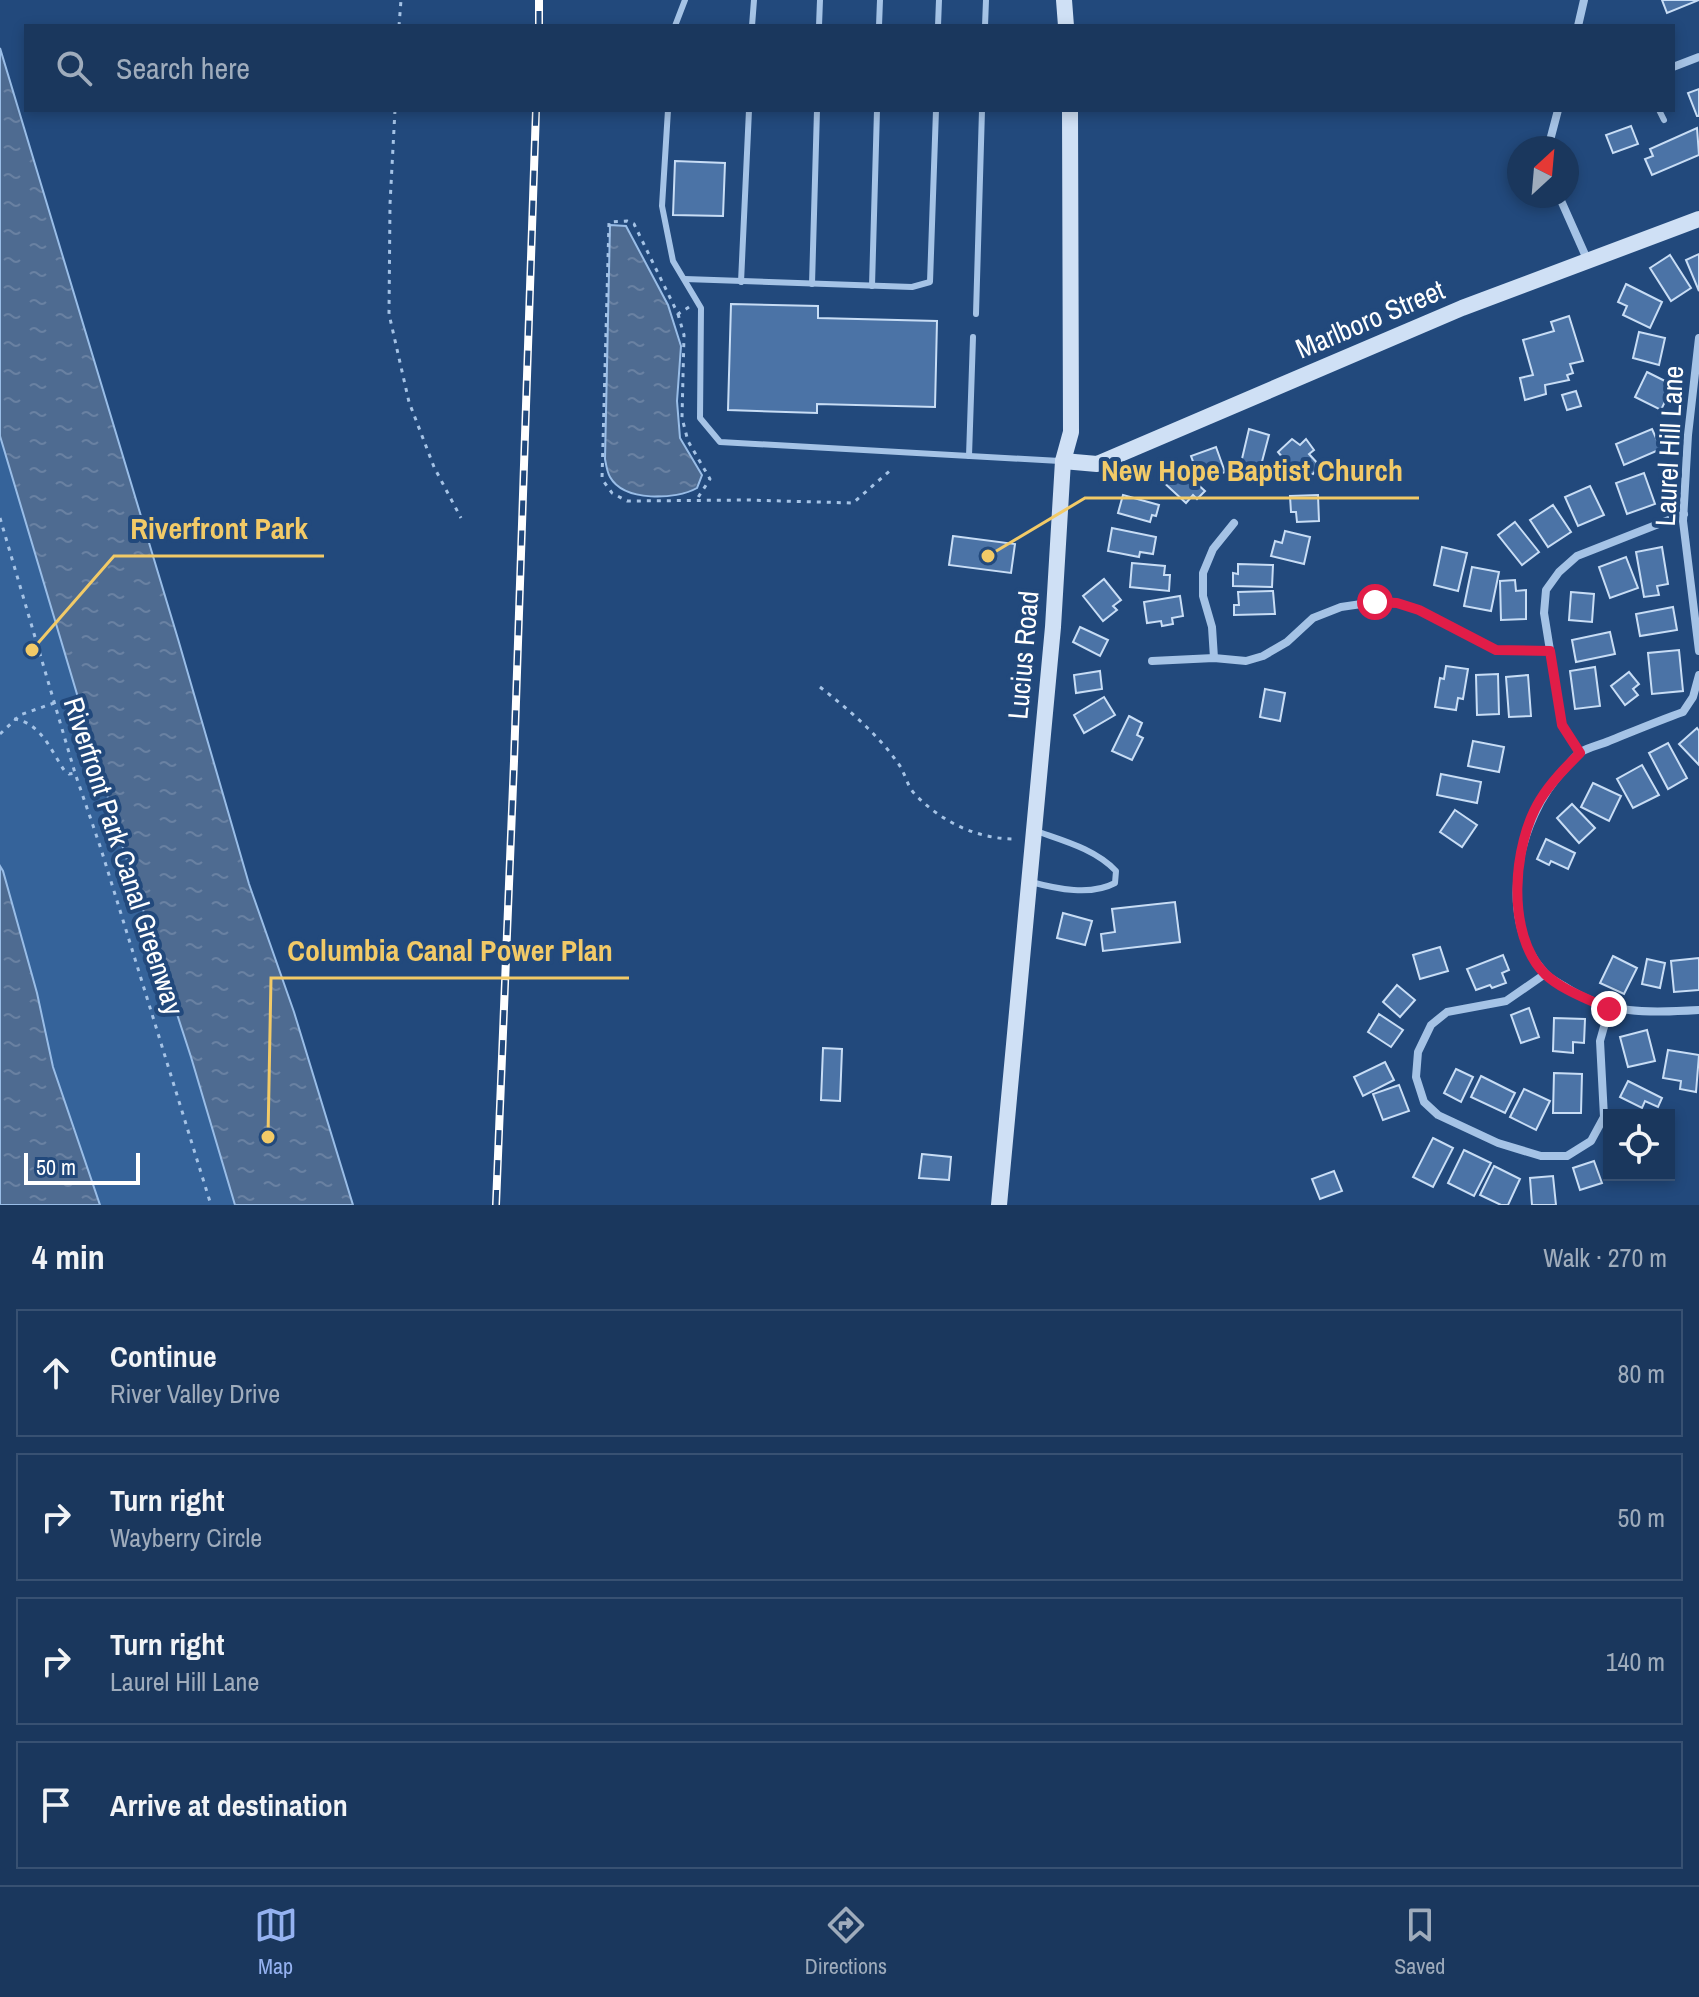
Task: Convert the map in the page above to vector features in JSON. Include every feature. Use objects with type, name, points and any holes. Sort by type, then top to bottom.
[{"type":"street","points":[[1064,0],[1066,24]]},
{"type":"street","points":[[1578,24],[1584,0]]},
{"type":"street","points":[[1675,66],[1699,57]]},
{"type":"street","name":"Lucius Road","points":[[999,1205],[1053,627],[1063,461],[1071,432],[1070,112]]},
{"type":"street","points":[[1551,136],[1557,112]]},
{"type":"street","points":[[1564,208],[1587,259]]},
{"type":"street","name":"Marlboro Street","points":[[1063,461],[1097,464],[1462,308],[1699,219]]},
{"type":"street","name":"Laurel Hill Lane","points":[[1699,338],[1688,435],[1684,514],[1699,651]]},
{"type":"street","points":[[1580,753],[1562,725],[1544,613],[1546,590],[1559,572],[1577,556],[1684,514]]},
{"type":"street","points":[[1214,658],[1212,627],[1203,596],[1203,573],[1213,549],[1234,523]]},
{"type":"street","points":[[1152,661],[1214,658],[1246,661],[1263,656],[1287,642],[1313,618],[1341,607],[1375,602],[1397,603],[1419,610],[1496,650],[1550,651]]},
{"type":"street","points":[[1699,675],[1693,697],[1683,712],[1580,753],[1539,801],[1517,870],[1517,901],[1523,932],[1535,961],[1545,974],[1572,992],[1609,1009],[1652,1013],[1699,1010]]},
{"type":"street","points":[[1545,974],[1506,1001],[1447,1012],[1431,1025],[1418,1052],[1416,1077],[1424,1102],[1438,1115],[1498,1143],[1541,1156],[1567,1156],[1591,1141],[1604,1117],[1600,1041],[1609,1009]]},
{"type":"lane","points":[[676,24],[685,0]]},
{"type":"lane","points":[[752,24],[754,0]]},
{"type":"lane","points":[[819,24],[820,0]]},
{"type":"lane","points":[[879,24],[880,0]]},
{"type":"lane","points":[[938,24],[939,0]]},
{"type":"lane","points":[[985,24],[986,0]]},
{"type":"lane","points":[[668,112],[662,206],[673,261],[701,308],[700,418],[720,442],[1063,461]]},
{"type":"lane","points":[[741,282],[749,112]]},
{"type":"lane","points":[[812,284],[817,112]]},
{"type":"lane","points":[[872,286],[877,112]]},
{"type":"lane","points":[[685,279],[912,287],[930,282],[936,112]]},
{"type":"lane","points":[[976,314],[982,112]]},
{"type":"lane","points":[[1660,112],[1664,120]]},
{"type":"lane","points":[[969,456],[973,337]]},
{"type":"lane","points":[[1028,881],[1084,890],[1102,890],[1115,883],[1116,871],[1106,861],[1084,849],[1032,834]]},
{"type":"path","points":[[399,24],[401,0]]},
{"type":"path","points":[[395,112],[389,314],[409,402],[434,467],[461,518]]},
{"type":"path","points":[[698,302],[678,314],[634,224],[627,221],[609,222],[602,479],[612,493],[627,501],[734,499],[853,503],[893,468]]},
{"type":"path","name":"Riverfront Park Canal Greenway","points":[[0,518],[75,773],[106,863],[211,1205]]},
{"type":"path","points":[[820,687],[849,709],[885,747],[901,768],[911,790],[937,813],[961,829],[1004,839],[1032,834]]},
{"type":"path","points":[[0,734],[20,715],[54,703]]},
{"type":"path","points":[[14,719],[29,723],[36,729],[64,770],[69,774],[75,773]]},
{"type":"shaded area","points":[[0,436],[122,845],[235,1205],[100,1205],[53,1067],[37,993],[0,866]]},
{"type":"water","points":[[0,48],[249,884],[294,1012],[353,1205],[235,1205],[122,845],[0,436]]},
{"type":"water","points":[[610,225],[626,226],[668,305],[681,346],[677,401],[680,438],[702,475],[697,488],[677,495],[638,495],[617,485],[607,470]]},
{"type":"water","points":[[0,866],[37,993],[53,1067],[100,1205],[0,1205]]},
{"type":"building","points":[[1662,0],[1699,0],[1667,13]]},
{"type":"building","points":[[1699,89],[1699,116],[1697,116],[1688,93]]},
{"type":"building","points":[[1631,126],[1638,144],[1613,153],[1606,135]]},
{"type":"building","points":[[1697,128],[1699,155],[1652,175],[1645,159],[1653,156],[1650,149]]},
{"type":"building","points":[[675,161],[725,163],[723,216],[673,215]]},
{"type":"building","points":[[1699,254],[1699,291],[1686,260]]},
{"type":"building","points":[[1670,255],[1691,288],[1671,301],[1650,268]]},
{"type":"building","points":[[1626,284],[1662,302],[1650,328],[1623,315],[1627,306],[1618,302]]},
{"type":"building","points":[[731,304],[818,306],[818,318],[937,321],[935,407],[817,404],[817,413],[728,410]]},
{"type":"building","points":[[1569,316],[1583,361],[1570,364],[1573,373],[1567,375],[1569,380],[1545,385],[1546,394],[1525,400],[1520,378],[1533,375],[1523,340],[1554,331],[1551,322]]},
{"type":"building","points":[[1639,332],[1665,338],[1659,365],[1633,358]]},
{"type":"building","points":[[1647,372],[1673,385],[1661,410],[1635,397]]},
{"type":"building","points":[[1576,391],[1581,406],[1567,410],[1562,395]]},
{"type":"building","points":[[1249,429],[1269,435],[1259,473],[1248,470],[1250,465],[1241,463]]},
{"type":"building","points":[[1652,429],[1661,449],[1624,465],[1616,444]]},
{"type":"building","points":[[1292,439],[1300,445],[1306,439],[1314,450],[1309,454],[1320,466],[1312,475],[1305,469],[1295,479],[1284,468],[1288,464],[1278,452]]},
{"type":"building","points":[[1216,447],[1225,472],[1200,480],[1191,456]]},
{"type":"building","points":[[1175,464],[1205,491],[1197,499],[1193,495],[1186,503],[1161,480]]},
{"type":"building","points":[[1644,473],[1655,504],[1627,514],[1616,483]]},
{"type":"building","points":[[1590,486],[1604,515],[1578,526],[1565,497]]},
{"type":"building","points":[[1123,495],[1159,505],[1156,516],[1152,515],[1150,522],[1118,513]]},
{"type":"building","points":[[1318,495],[1319,521],[1297,522],[1296,512],[1291,512],[1290,496]]},
{"type":"building","points":[[1553,505],[1571,532],[1548,547],[1530,520]]},
{"type":"building","points":[[1515,522],[1539,552],[1522,565],[1498,535]]},
{"type":"building","points":[[1112,528],[1156,537],[1153,554],[1140,552],[1139,557],[1108,551]]},
{"type":"building","points":[[1285,531],[1310,537],[1304,564],[1271,556],[1275,541],[1282,543]]},
{"type":"building","points":[[953,536],[1015,544],[1011,573],[949,565]]},
{"type":"building","points":[[1442,547],[1467,553],[1458,591],[1434,585]]},
{"type":"building","points":[[1662,547],[1668,584],[1657,586],[1659,595],[1644,597],[1636,552]]},
{"type":"building","points":[[1626,557],[1638,588],[1610,598],[1599,567]]},
{"type":"building","points":[[1132,563],[1165,566],[1164,575],[1170,575],[1169,591],[1130,587]]},
{"type":"building","points":[[1238,564],[1273,565],[1272,587],[1233,586],[1233,573],[1238,574]]},
{"type":"building","points":[[1472,567],[1499,572],[1491,611],[1464,606]]},
{"type":"building","points":[[1104,579],[1121,600],[1113,606],[1117,610],[1103,621],[1083,596]]},
{"type":"building","points":[[1515,580],[1516,591],[1526,590],[1526,619],[1501,620],[1500,581]]},
{"type":"building","points":[[1273,591],[1275,614],[1234,615],[1234,605],[1239,605],[1238,592]]},
{"type":"building","points":[[1571,592],[1594,594],[1592,622],[1569,620]]},
{"type":"building","points":[[1180,596],[1183,616],[1172,618],[1173,624],[1162,626],[1161,621],[1147,623],[1144,602]]},
{"type":"building","points":[[1673,607],[1677,630],[1640,636],[1636,614]]},
{"type":"building","points":[[1080,627],[1108,640],[1100,656],[1073,642]]},
{"type":"building","points":[[1610,632],[1615,654],[1576,662],[1572,640]]},
{"type":"building","points":[[1679,650],[1683,691],[1652,694],[1648,653]]},
{"type":"building","points":[[1446,666],[1468,669],[1463,699],[1458,698],[1456,710],[1435,707],[1440,678],[1444,679]]},
{"type":"building","points":[[1595,667],[1600,706],[1575,709],[1570,671]]},
{"type":"building","points":[[1100,671],[1102,689],[1076,693],[1074,675]]},
{"type":"building","points":[[1629,672],[1639,684],[1633,689],[1638,695],[1625,705],[1611,686]]},
{"type":"building","points":[[1498,674],[1499,714],[1477,715],[1476,675]]},
{"type":"building","points":[[1528,675],[1531,716],[1509,717],[1506,677]]},
{"type":"building","points":[[1265,689],[1285,693],[1280,721],[1260,717]]},
{"type":"building","points":[[1104,697],[1115,715],[1084,733],[1074,715]]},
{"type":"building","points":[[1129,716],[1142,723],[1137,735],[1143,738],[1132,760],[1112,751]]},
{"type":"building","points":[[1697,728],[1699,731],[1699,765],[1679,744]]},
{"type":"building","points":[[1473,741],[1504,747],[1499,772],[1468,766]]},
{"type":"building","points":[[1668,743],[1687,778],[1668,789],[1649,753]]},
{"type":"building","points":[[1642,765],[1659,795],[1633,808],[1617,779]]},
{"type":"building","points":[[1441,774],[1481,782],[1477,803],[1437,795]]},
{"type":"building","points":[[1593,783],[1621,796],[1609,821],[1581,807]]},
{"type":"building","points":[[1572,804],[1595,828],[1579,843],[1557,818]]},
{"type":"building","points":[[1455,810],[1477,825],[1462,847],[1440,832]]},
{"type":"building","points":[[1546,839],[1575,853],[1568,869],[1537,859]]},
{"type":"building","points":[[1175,902],[1180,942],[1103,951],[1101,934],[1115,932],[1112,909]]},
{"type":"building","points":[[1063,913],[1092,921],[1085,945],[1057,938]]},
{"type":"building","points":[[1440,947],[1448,971],[1420,979],[1413,955]]},
{"type":"building","points":[[1503,955],[1509,970],[1502,973],[1506,983],[1476,990],[1467,969]]},
{"type":"building","points":[[1613,956],[1637,968],[1624,994],[1600,983]]},
{"type":"building","points":[[1699,958],[1699,990],[1674,992],[1671,961]]},
{"type":"building","points":[[1647,959],[1665,963],[1660,988],[1642,984]]},
{"type":"building","points":[[1397,985],[1415,1000],[1400,1017],[1383,1002]]},
{"type":"building","points":[[1529,1008],[1539,1037],[1521,1043],[1511,1015]]},
{"type":"building","points":[[1379,1014],[1403,1030],[1391,1047],[1368,1032]]},
{"type":"building","points":[[1554,1018],[1585,1019],[1584,1043],[1573,1042],[1573,1053],[1553,1051]]},
{"type":"building","points":[[1647,1030],[1655,1061],[1628,1067],[1620,1037]]},
{"type":"building","points":[[823,1048],[842,1049],[840,1101],[821,1100]]},
{"type":"building","points":[[1668,1050],[1699,1055],[1696,1092],[1680,1089],[1681,1081],[1663,1078]]},
{"type":"building","points":[[1385,1062],[1394,1080],[1363,1096],[1354,1077]]},
{"type":"building","points":[[1456,1069],[1473,1077],[1461,1102],[1444,1093]]},
{"type":"building","points":[[1554,1073],[1582,1074],[1581,1113],[1553,1113]]},
{"type":"building","points":[[1481,1076],[1515,1093],[1505,1113],[1471,1097]]},
{"type":"building","points":[[1628,1081],[1662,1098],[1658,1107],[1645,1101],[1642,1108],[1620,1097]]},
{"type":"building","points":[[1399,1085],[1409,1111],[1383,1120],[1373,1094]]},
{"type":"building","points":[[1524,1089],[1550,1101],[1536,1130],[1510,1117]]},
{"type":"building","points":[[1433,1138],[1453,1148],[1433,1187],[1413,1177]]},
{"type":"building","points":[[1464,1150],[1491,1163],[1474,1196],[1448,1183]]},
{"type":"building","points":[[922,1154],[951,1157],[949,1180],[919,1178]]},
{"type":"building","points":[[1594,1161],[1602,1183],[1580,1190],[1573,1168]]},
{"type":"building","points":[[1494,1166],[1520,1179],[1508,1205],[1480,1195]]},
{"type":"building","points":[[1334,1171],[1342,1191],[1320,1199],[1312,1179]]},
{"type":"building","points":[[1553,1176],[1556,1205],[1532,1205],[1530,1178]]},
{"type":"railway","points":[[539,0],[539,24]]},
{"type":"railway","points":[[496,1205],[536,112]]},
{"type":"place","name":"New Hope Baptist Church","points":[[988,556]]},
{"type":"place","name":"Riverfront Park","points":[[32,650]]},
{"type":"place","name":"Columbia Canal Power Plan","points":[[268,1137]]},
{"type":"route","points":[[1375,602],[1397,603],[1419,610],[1496,650],[1550,651],[1562,725],[1580,753],[1558,775],[1539,801],[1517,870],[1517,901],[1523,932],[1535,961],[1545,974],[1572,992],[1609,1009]]}]
